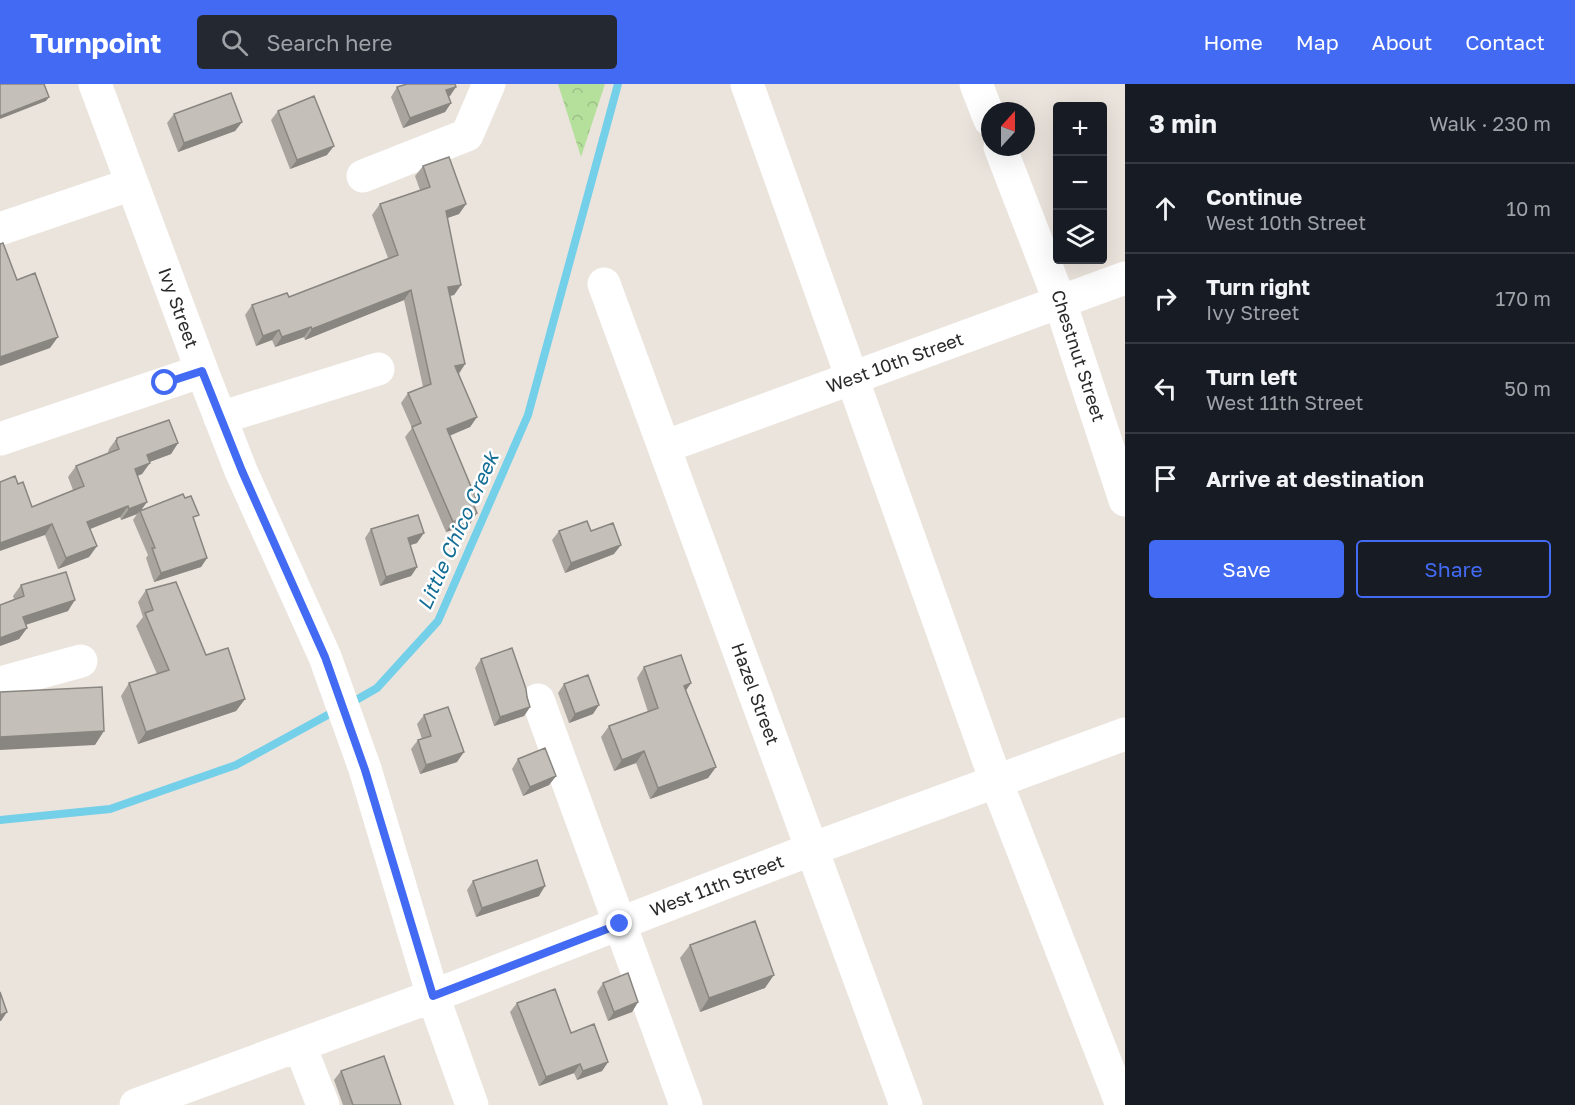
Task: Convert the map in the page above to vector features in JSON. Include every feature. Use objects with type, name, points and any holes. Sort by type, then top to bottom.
[{"type":"street","name":"Ivy Street","points":[[95,84],[220,418],[325,657],[363,765],[433,996],[472,1105]]},
{"type":"street","points":[[363,176],[468,135],[489,84]]},
{"type":"street","points":[[747,84],[996,782],[1122,1105]]},
{"type":"street","points":[[976,84],[983,102]]},
{"type":"street","name":"Chestnut Street","points":[[1003,156],[1060,302],[1125,500]]},
{"type":"street","points":[[0,229],[132,184]]},
{"type":"street","name":"West 10th Street","points":[[664,447],[1125,278]]},
{"type":"street","name":"Hazel Street","points":[[604,284],[906,1105]]},
{"type":"street","points":[[220,418],[378,369]]},
{"type":"street","points":[[0,439],[202,371]]},
{"type":"street","points":[[0,683],[81,662]]},
{"type":"street","points":[[538,700],[686,1105]]},
{"type":"street","name":"West 11th Street","points":[[136,1105],[300,1046],[812,849],[1125,734]]},
{"type":"street","points":[[300,1046],[323,1105]]},
{"type":"green space","points":[[558,84],[605,84],[581,157]]},
{"type":"building","points":[[0,84],[44,84],[49,97],[0,116]]},
{"type":"building","points":[[407,84],[455,84],[456,87],[446,90],[451,103],[410,118],[397,87]]},
{"type":"building","points":[[231,93],[242,122],[184,143],[174,114]]},
{"type":"building","points":[[314,96],[334,146],[297,160],[278,111]]},
{"type":"building","points":[[449,157],[466,204],[446,211],[461,285],[448,287],[465,364],[455,366],[477,417],[447,429],[477,501],[473,503],[477,513],[453,522],[412,427],[421,423],[408,393],[431,384],[411,290],[312,329],[311,327],[282,337],[279,330],[263,336],[252,305],[287,293],[289,297],[398,255],[380,204],[430,187],[423,166]]},
{"type":"building","points":[[3,243],[17,280],[35,273],[58,337],[0,357],[0,244]]},
{"type":"building","points":[[169,420],[178,443],[147,455],[150,463],[135,469],[147,502],[129,509],[128,506],[87,522],[97,546],[66,558],[52,524],[0,543],[0,482],[15,476],[18,484],[23,482],[32,507],[84,486],[76,466],[119,449],[117,438]]},
{"type":"building","points":[[183,494],[185,498],[191,496],[199,515],[193,517],[207,558],[161,573],[152,548],[155,548],[140,511]]},
{"type":"building","points":[[418,515],[424,533],[408,538],[417,567],[386,577],[371,529]]},
{"type":"building","points":[[587,521],[591,531],[613,523],[621,545],[571,563],[559,531]]},
{"type":"building","points":[[66,572],[75,600],[23,617],[27,628],[0,638],[0,605],[24,596],[21,585]]},
{"type":"building","points":[[176,582],[206,655],[228,648],[245,699],[146,732],[129,683],[169,670],[145,613],[153,610],[146,590]]},
{"type":"building","points":[[512,648],[530,707],[500,717],[481,659]]},
{"type":"building","points":[[681,655],[691,683],[684,686],[716,767],[658,788],[644,751],[622,760],[609,726],[658,708],[644,667]]},
{"type":"building","points":[[588,675],[599,705],[575,714],[564,684]]},
{"type":"building","points":[[102,687],[104,731],[0,737],[0,692]]},
{"type":"building","points":[[448,707],[464,752],[426,765],[418,740],[431,736],[424,715]]},
{"type":"building","points":[[545,748],[556,776],[530,787],[518,759]]},
{"type":"building","points":[[537,860],[545,886],[482,908],[473,881]]},
{"type":"building","points":[[755,921],[774,975],[709,998],[690,945]]},
{"type":"building","points":[[628,973],[638,1002],[614,1012],[603,983]]},
{"type":"building","points":[[555,989],[571,1033],[594,1024],[608,1062],[583,1071],[580,1064],[546,1077],[517,1003]]},
{"type":"building","points":[[0,992],[7,1012],[0,1015]]},
{"type":"building","points":[[384,1056],[401,1105],[353,1105],[341,1071]]},
{"type":"waterway","name":"Little Chico Creek","points":[[351,703],[377,688],[438,621],[528,415],[618,84]]},
{"type":"waterway","name":"Little Chico Creek","points":[[0,820],[110,809],[236,765],[335,711]]},
{"type":"route","points":[[165,383],[202,371],[242,471],[325,657],[365,770],[433,996],[620,924]]}]
